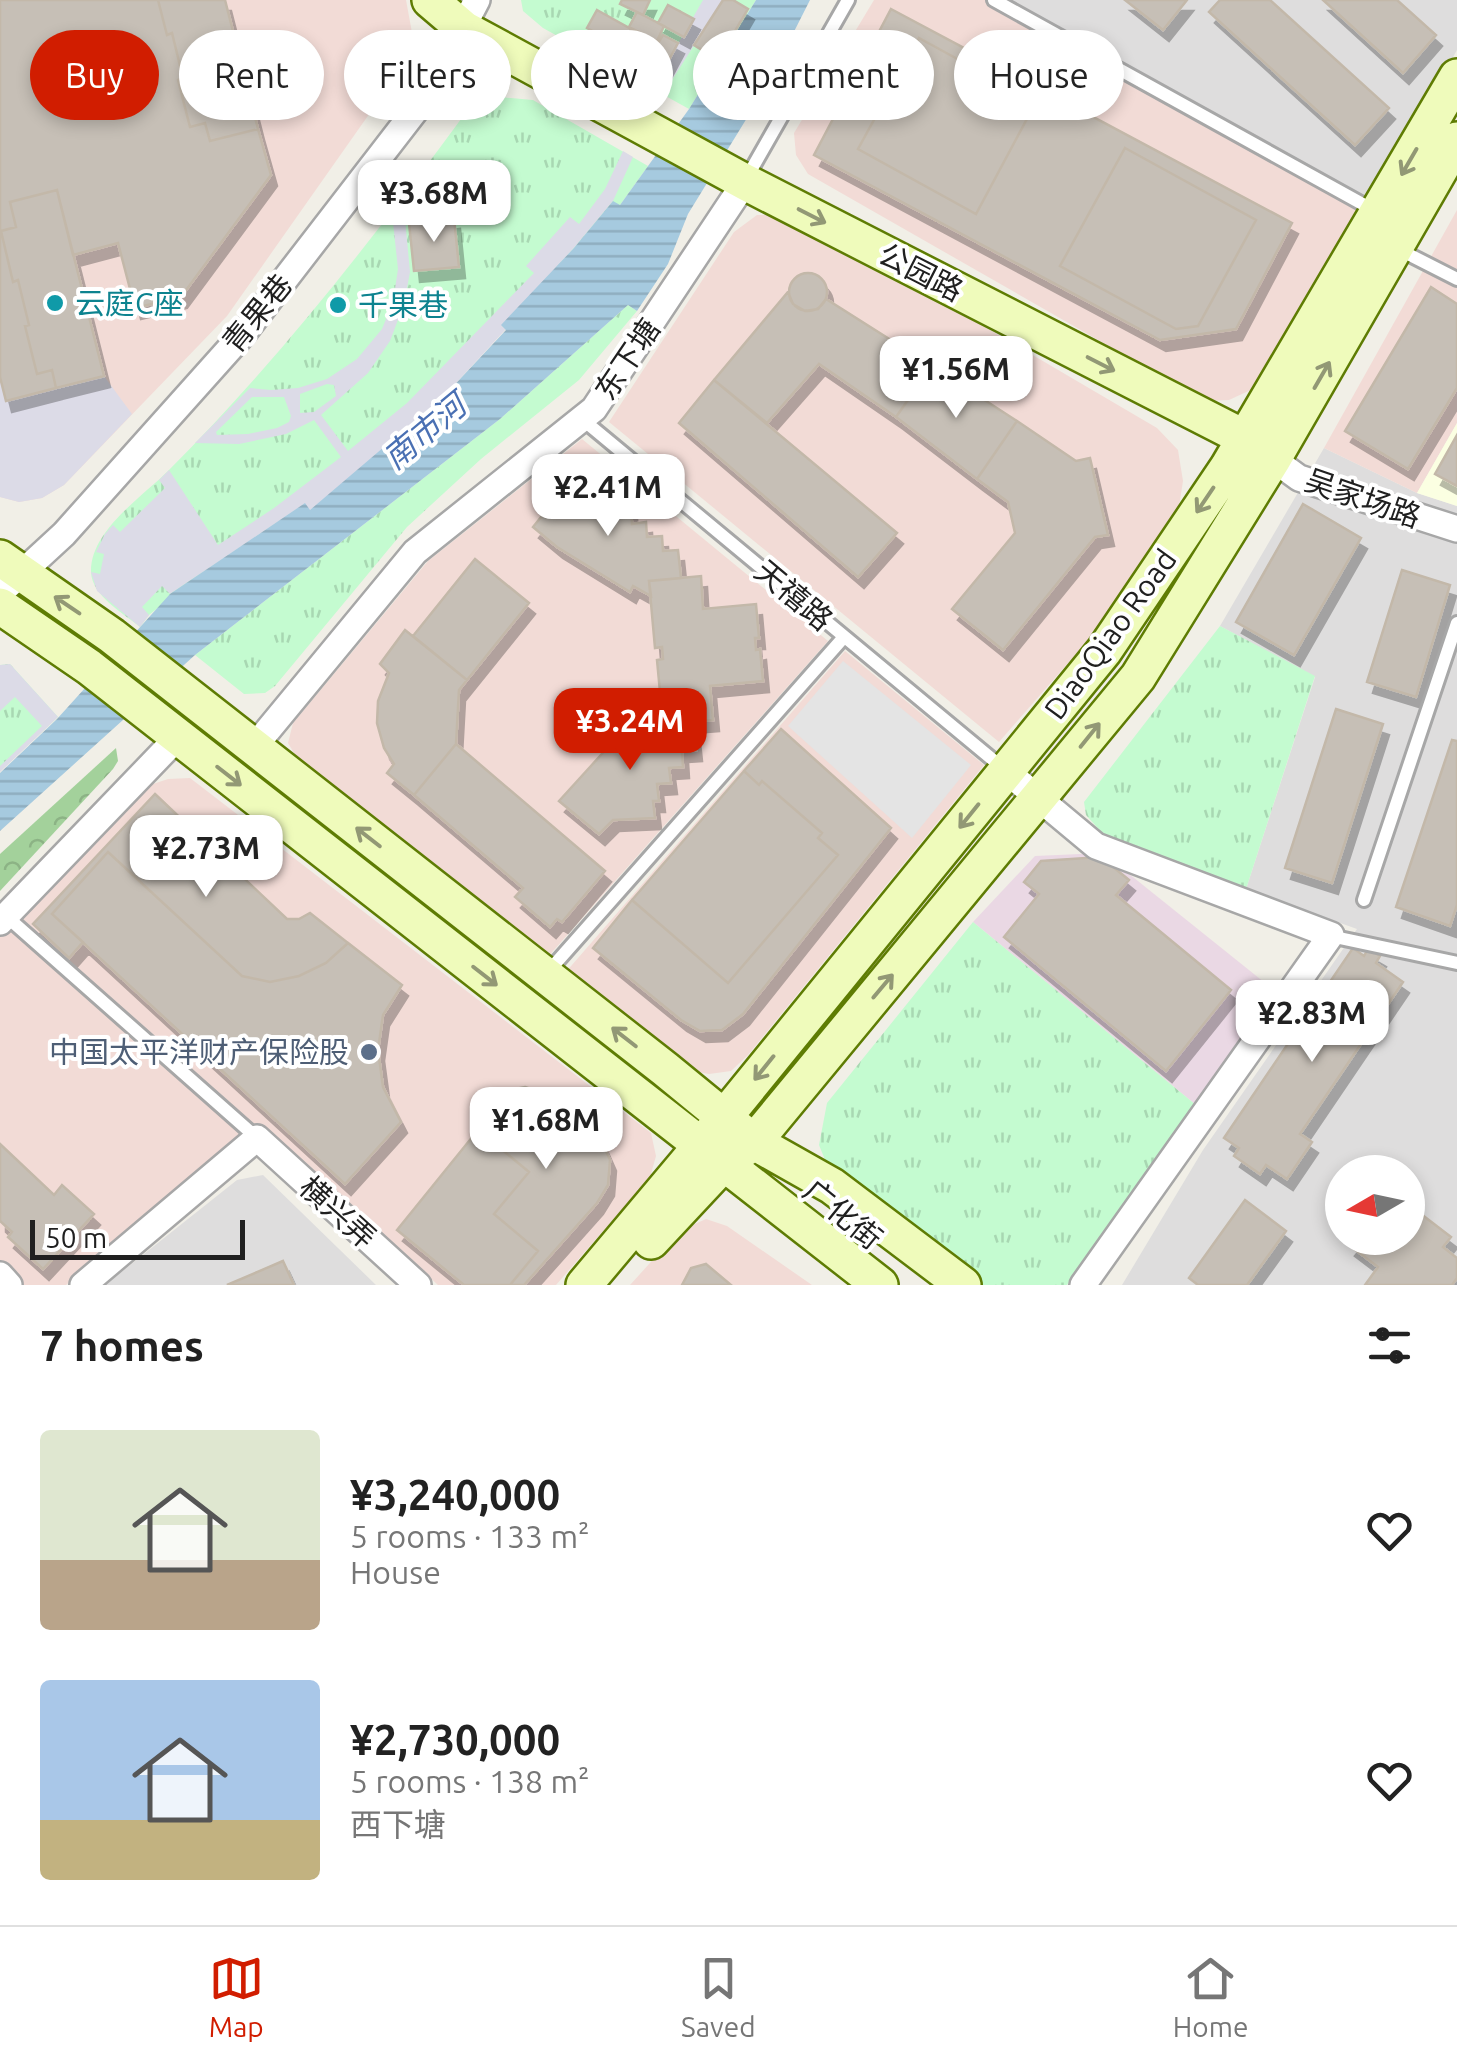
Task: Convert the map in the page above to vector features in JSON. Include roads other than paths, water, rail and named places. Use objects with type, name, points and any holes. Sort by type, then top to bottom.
[{"type":"main road","points":[[430,0],[470,14]]},
{"type":"main road","name":"公园路","points":[[470,14],[659,134],[1245,438],[1274,459]]},
{"type":"main road","name":"DiaoQiao Road","points":[[712,1156],[724,1118],[1104,651],[1245,438],[1457,77]]},
{"type":"main road","name":"DiaoQiao Road","points":[[712,1156],[754,1142],[1138,676],[1274,459],[1457,140]]},
{"type":"main road","points":[[7,575],[112,636],[754,1142],[832,1186],[963,1285]]},
{"type":"main road","points":[[0,606],[89,667],[712,1156],[846,1285]]},
{"type":"main road","name":"广化街","points":[[754,1142],[932,1285]]},
{"type":"main road","points":[[584,1285],[712,1156]]},
{"type":"main road","points":[[609,1285],[712,1156]]},
{"type":"main road","name":"广化街","points":[[712,1156],[880,1285]]},
{"type":"street","name":"青果巷","points":[[7,575],[64,534],[242,335],[428,94],[470,14]]},
{"type":"street","name":"东下塘","points":[[254,747],[415,552],[594,409],[736,176]]},
{"type":"street","name":"吴家场路","points":[[1274,459],[1299,478],[1457,529]]},
{"type":"street","points":[[3,919],[165,726]]},
{"type":"street","points":[[1006,771],[1096,846],[1330,936],[1083,1285]]},
{"type":"street","points":[[83,1285],[258,1138]]},
{"type":"street","name":"横兴弄","points":[[258,1138],[418,1285]]},
{"type":"street","points":[[0,1275],[9,1285]]},
{"type":"lane","name":"东下塘","points":[[736,176],[848,0]]},
{"type":"lane","points":[[994,0],[1379,214]]},
{"type":"lane","points":[[1396,248],[1457,279]]},
{"type":"lane","name":"天禧路","points":[[582,419],[1006,771]]},
{"type":"lane","points":[[1364,900],[1457,623]]},
{"type":"lane","points":[[546,975],[844,637]]},
{"type":"lane","points":[[3,919],[258,1138]]},
{"type":"lane","points":[[1330,936],[1457,963]]},
{"type":"water","points":[[756,0],[810,0],[795,30],[738,30]]},
{"type":"water","name":"南市河","points":[[693,102],[693,120],[746,120],[688,214],[668,264],[637,311],[628,305],[500,419],[195,655],[0,831],[0,773],[57,719],[170,594],[305,503],[310,510],[445,395],[506,330],[501,325],[613,201],[620,205]]},
{"type":"place","name":"云庭C座","points":[[55,303]]},
{"type":"place","name":"千果巷","points":[[338,305]]},
{"type":"place","name":"中国太平洋财产保险股","points":[[369,1052]]}]
